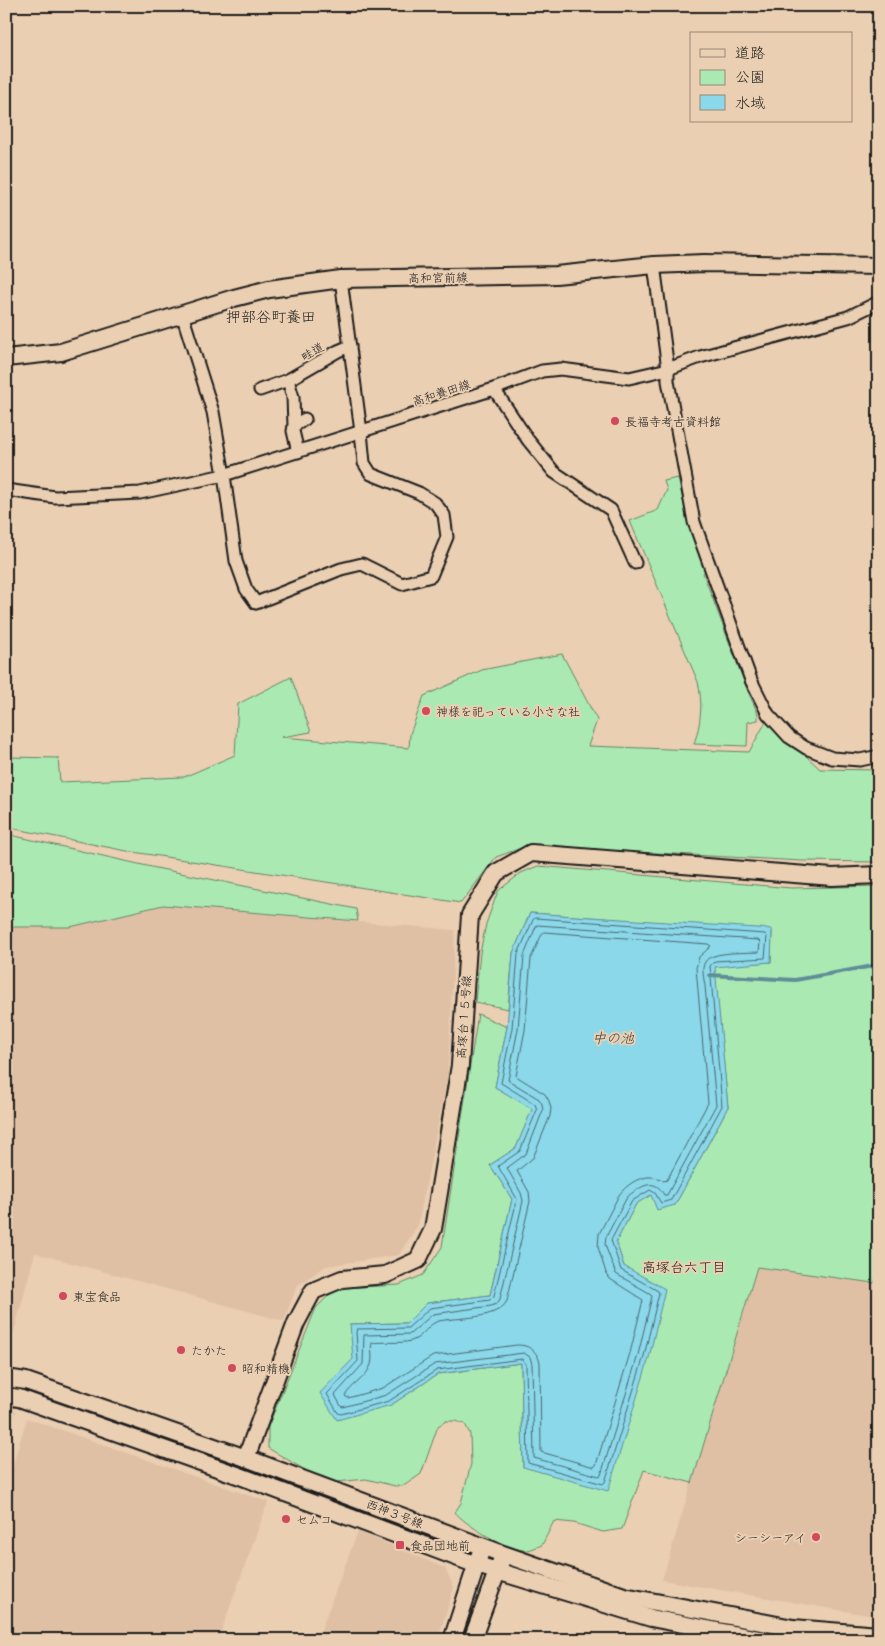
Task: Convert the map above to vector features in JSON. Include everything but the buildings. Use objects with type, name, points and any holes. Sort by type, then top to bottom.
[{"type":"street","name":"高和宮前線","points":[[6,358],[62,352],[234,298],[269,289],[341,279],[556,275],[704,262],[879,266]]},
{"type":"street","points":[[654,265],[668,381],[694,522],[751,680],[768,714],[789,737],[806,748],[832,758],[860,760],[879,756]]},
{"type":"street","points":[[182,314],[213,412],[236,561],[246,589],[256,603],[341,568],[362,564],[402,584],[431,576],[447,537],[444,515],[436,503],[419,493],[371,474],[364,463],[341,279]]},
{"type":"street","name":"高和養田線","points":[[6,490],[56,497],[140,493],[224,475],[494,389],[542,371],[561,369],[629,378],[668,369],[700,357],[848,317],[879,302]]},
{"type":"street","name":"畦道","points":[[260,390],[288,380],[350,346]]},
{"type":"street","points":[[288,380],[292,397],[293,431],[298,452]]},
{"type":"street","points":[[494,389],[528,440],[554,472],[611,510],[635,563]]},
{"type":"street","points":[[294,426],[305,420]]},
{"type":"street","name":"高塚台１５号線","points":[[246,1458],[296,1323],[313,1291],[342,1279],[385,1275],[418,1260],[433,1229],[460,1065],[470,915],[496,873],[531,854],[832,877],[879,875]]},
{"type":"street","name":"西神３号線","points":[[6,1378],[26,1381],[246,1458],[503,1554],[624,1596],[793,1628],[879,1635]]},
{"type":"street","name":"西神３号線","points":[[6,1396],[19,1398],[240,1476],[498,1571],[651,1618],[764,1640]]},
{"type":"street","points":[[452,1640],[483,1546]]},
{"type":"street","points":[[472,1640],[503,1554]]},
{"type":"shaded area","points":[[163,905],[455,930],[448,1074],[418,1225],[399,1255],[326,1266],[297,1286],[284,1321],[35,1253],[6,1362],[6,927],[70,927]]},
{"type":"shaded area","points":[[757,1267],[873,1283],[879,1273],[879,1617],[662,1580]]},
{"type":"shaded area","points":[[6,1409],[16,1411],[6,1442]]},
{"type":"shaded area","points":[[27,1418],[268,1502],[218,1640],[6,1640],[6,1488]]},
{"type":"shaded area","points":[[358,1531],[445,1568],[454,1587],[438,1640],[317,1640]]},
{"type":"green space","points":[[678,478],[689,527],[705,571],[703,573],[758,714],[758,720],[748,722],[747,746],[694,744],[700,713],[698,682],[630,521],[658,510],[667,490],[664,481]]},
{"type":"green space","points":[[562,654],[597,720],[588,746],[749,752],[767,720],[820,769],[879,770],[879,862],[802,861],[527,846],[496,857],[461,903],[127,851],[6,827],[6,757],[58,758],[60,782],[184,777],[235,755],[238,704],[291,677],[311,732],[282,737],[409,748],[410,734],[424,696],[482,670]]},
{"type":"green space","points":[[6,834],[156,868],[356,909],[358,921],[163,905],[70,927],[6,927]]},
{"type":"green space","points":[[538,866],[791,888],[879,886],[879,1273],[874,1283],[757,1267],[692,1483],[644,1470],[622,1529],[603,1532],[574,1523],[554,1521],[542,1545],[525,1550],[516,1549],[486,1536],[455,1512],[461,1503],[471,1464],[470,1434],[465,1424],[446,1421],[438,1426],[421,1474],[405,1485],[395,1486],[366,1479],[327,1483],[268,1448],[268,1427],[316,1308],[329,1295],[342,1288],[399,1285],[423,1275],[442,1247],[478,1014],[507,1027],[495,1087],[533,1108],[516,1148],[490,1165],[512,1199],[490,1295],[427,1303],[407,1323],[350,1324],[391,1405],[438,1374],[521,1363],[523,1467],[624,1266],[616,1242],[636,1204],[651,1194],[675,1205],[728,1107],[714,966],[771,962],[772,930],[530,913],[513,953],[508,1009],[475,1002],[480,953],[486,924],[498,891],[521,873]]},
{"type":"water","name":"中の池","points":[[530,913],[772,929],[771,962],[715,967],[728,1107],[675,1205],[657,1210],[651,1195],[636,1204],[616,1242],[624,1266],[665,1289],[649,1358],[608,1491],[523,1467],[521,1363],[438,1374],[391,1405],[337,1420],[320,1393],[353,1359],[350,1324],[407,1323],[427,1303],[490,1295],[512,1199],[490,1165],[516,1148],[532,1109],[495,1087],[507,1027],[513,953]]},
{"type":"waterway","points":[[710,975],[795,980],[879,965]]},
{"type":"place","name":"長福寺考古資料館","points":[[615,421]]},
{"type":"place","name":"神様を祀っている小さな社","points":[[426,711]]},
{"type":"place","name":"東宝食品","points":[[63,1296]]},
{"type":"place","name":"たかた","points":[[181,1350]]},
{"type":"place","name":"昭和精機","points":[[232,1368]]},
{"type":"place","name":"セムコ","points":[[286,1519]]},
{"type":"place","name":"シーシーアイ","points":[[816,1537]]},
{"type":"place","name":"食品団地前","points":[[400,1545]]},
{"type":"district","name":"押部谷町養田","points":[[271,315]]},
{"type":"district","name":"高塚台六丁目","points":[[684,1266]]}]
